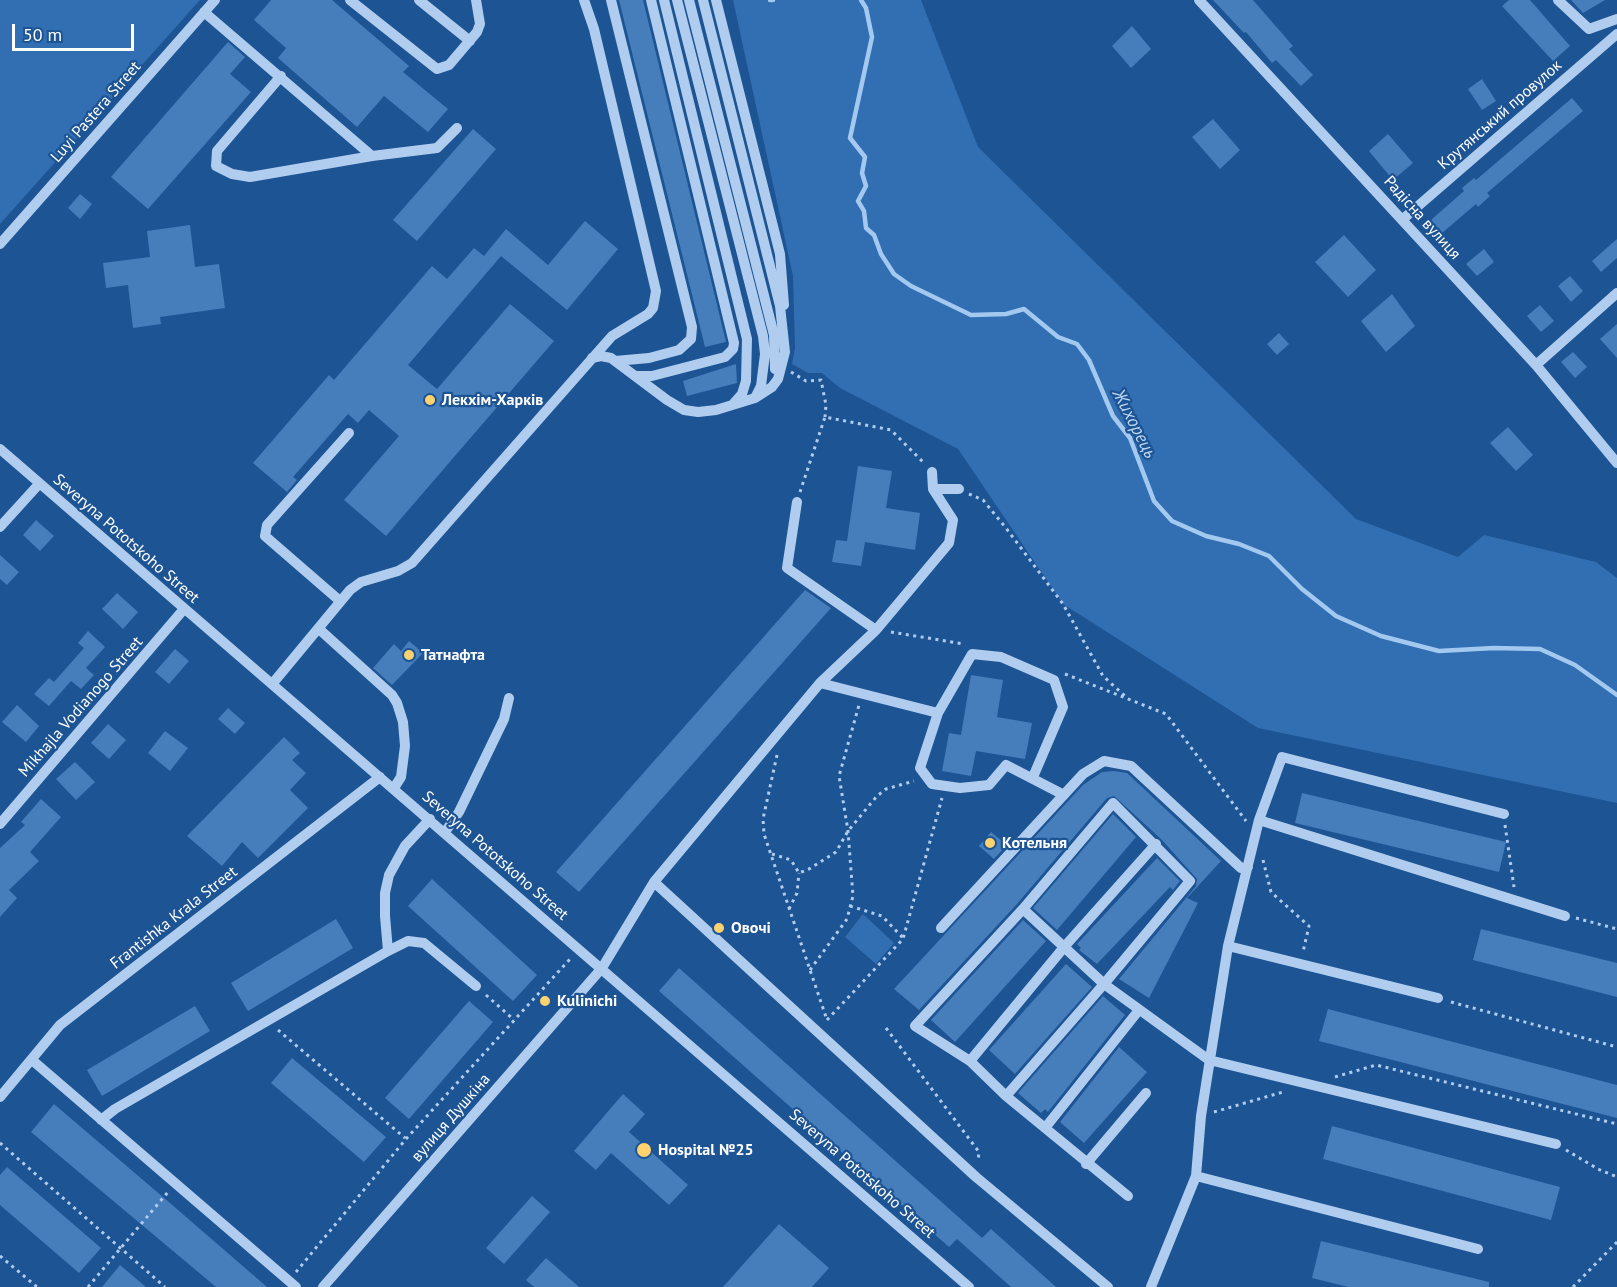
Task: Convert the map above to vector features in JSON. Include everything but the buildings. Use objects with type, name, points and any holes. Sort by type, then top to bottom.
[{"type":"street","name":"Luyi Pastera Street","points":[[0,244],[214,0]]},
{"type":"street","points":[[350,0],[437,69],[449,65],[470,41],[480,24],[476,0]]},
{"type":"street","points":[[419,0],[470,41]]},
{"type":"street","points":[[273,683],[340,601],[361,582],[398,572],[412,563],[591,358],[619,330],[648,314],[656,291],[594,29],[584,0]]},
{"type":"street","points":[[591,358],[601,356],[615,360],[649,358],[679,350],[691,339],[692,327],[611,0]]},
{"type":"street","points":[[636,376],[652,375],[725,357],[734,349],[651,0]]},
{"type":"street","points":[[664,0],[747,339],[746,381],[742,394],[731,405]]},
{"type":"street","points":[[677,0],[763,336],[765,354],[761,386],[754,398]]},
{"type":"street","points":[[689,0],[774,335],[776,354],[772,387]]},
{"type":"street","points":[[703,0],[780,306],[785,335]]},
{"type":"street","points":[[615,360],[684,410],[698,412],[754,398],[772,387],[778,379],[785,352],[780,254],[716,0]]},
{"type":"street","name":"Радісна вулиця","points":[[1199,0],[1404,219],[1536,365],[1617,463]]},
{"type":"street","points":[[1558,0],[1589,29],[1617,19]]},
{"type":"street","points":[[204,12],[372,156]]},
{"type":"street","name":"Крутянський провулок","points":[[1404,219],[1617,34]]},
{"type":"street","points":[[281,76],[217,151],[216,166],[232,174],[250,177],[372,156],[437,148],[457,128]]},
{"type":"street","points":[[1536,365],[1617,293]]},
{"type":"street","points":[[340,601],[265,536],[267,525],[349,433]]},
{"type":"street","name":"Severyna Pototskoho Street","points":[[0,449],[602,968],[964,1285]]},
{"type":"street","points":[[932,472],[933,489],[959,489]]},
{"type":"street","points":[[0,527],[39,484]]},
{"type":"street","name":"вулиця Душкіна","points":[[323,1287],[602,968],[654,882],[820,683],[876,630],[949,543],[952,520],[933,489]]},
{"type":"street","points":[[797,502],[787,568],[876,630]]},
{"type":"street","name":"Mikhajla Vodianogo Street","points":[[0,824],[184,609]]},
{"type":"street","points":[[319,628],[392,695],[397,703],[403,722],[405,746],[400,777],[394,788]]},
{"type":"street","points":[[1033,777],[1063,707],[1054,680],[1001,657],[972,654],[938,713],[920,768],[932,784],[989,785],[1006,765],[1064,795]]},
{"type":"street","points":[[820,683],[938,713]]},
{"type":"street","points":[[445,832],[459,812],[504,719],[509,698]]},
{"type":"street","points":[[1151,1287],[1196,1176],[1209,1060],[1228,946],[1259,820],[1282,757],[1504,814]]},
{"type":"street","points":[[941,928],[1083,774],[1104,761],[1131,766],[1241,868],[1248,867]]},
{"type":"street","name":"Frantishka Krala Street","points":[[0,1097],[60,1024],[380,777]]},
{"type":"street","points":[[1006,1096],[1190,881],[1113,802],[1023,909],[915,1026],[970,1061],[1006,1096],[1128,1197]]},
{"type":"street","points":[[388,951],[384,916],[385,893],[390,874],[405,846],[430,819]]},
{"type":"street","points":[[1259,820],[1565,916]]},
{"type":"street","points":[[970,1061],[1065,945],[1156,844]]},
{"type":"street","points":[[654,882],[976,1177],[1108,1287]]},
{"type":"street","points":[[1023,909],[1065,945],[1104,984],[1209,1060],[1556,1144]]},
{"type":"street","points":[[101,1120],[408,941],[424,943],[476,986]]},
{"type":"street","points":[[1228,946],[1438,998]]},
{"type":"street","points":[[1045,1128],[1139,1010]]},
{"type":"street","points":[[32,1060],[292,1284]]},
{"type":"street","points":[[1086,1164],[1146,1093]]},
{"type":"street","points":[[1196,1176],[1478,1249]]},
{"type":"path","points":[[797,502],[825,417],[826,405],[821,380],[806,381]]},
{"type":"path","points":[[825,417],[891,430],[932,472]]},
{"type":"path","points":[[959,489],[983,500],[1006,528],[1063,603],[1103,676],[1128,699]]},
{"type":"path","points":[[876,630],[969,645]]},
{"type":"path","points":[[1057,671],[1166,714],[1256,834]]},
{"type":"path","points":[[810,970],[847,919],[853,896],[848,831],[839,776],[862,694]]},
{"type":"path","points":[[778,750],[763,819],[771,854],[827,1020]]},
{"type":"path","points":[[799,873],[826,860],[836,852],[848,831],[877,796],[886,789],[927,778]]},
{"type":"path","points":[[818,1030],[903,938],[945,786]]},
{"type":"path","points":[[1504,814],[1516,900]]},
{"type":"path","points":[[771,854],[791,860],[799,873],[797,893],[789,909]]},
{"type":"path","points":[[1262,857],[1271,892],[1309,926],[1301,965]]},
{"type":"path","points":[[850,906],[882,916],[903,938]]},
{"type":"path","points":[[1565,916],[1617,929]]},
{"type":"path","points":[[292,1284],[406,1139],[579,949]]},
{"type":"path","points":[[476,986],[514,1020]]},
{"type":"path","points":[[1438,998],[1617,1047]]},
{"type":"path","points":[[268,1021],[406,1139]]},
{"type":"path","points":[[886,1028],[979,1152],[976,1177]]},
{"type":"path","points":[[1376,1065],[1617,1124]]},
{"type":"path","points":[[0,1143],[165,1287]]},
{"type":"path","points":[[1556,1144],[1598,1169],[1617,1177]]},
{"type":"path","points":[[88,1287],[175,1184]]},
{"type":"path","points":[[1573,1287],[1617,1242]]},
{"type":"path","points":[[0,1256],[37,1287]]},
{"type":"shaded area","points":[[0,0],[200,0],[0,224]]},
{"type":"shaded area","points":[[733,0],[921,0],[978,147],[1356,519],[1458,557],[1484,535],[1596,562],[1617,578],[1617,803],[1258,728],[1063,604],[958,449],[840,388],[822,373],[808,373],[792,364],[795,348],[793,276]]},
{"type":"shaded area","points":[[863,914],[894,943],[876,964],[845,937]]},
{"type":"waterway","name":"Жихорець","points":[[861,0],[866,8],[872,37],[850,138],[865,157],[862,173],[866,186],[858,201],[864,211],[866,228],[874,235],[881,254],[894,274],[911,286],[971,315],[1006,314],[1024,309],[1058,337],[1077,344],[1089,360],[1113,416],[1130,438],[1154,501],[1172,521],[1206,536],[1239,544],[1269,556],[1302,589],[1336,616],[1381,636],[1439,651],[1494,648],[1540,649],[1575,665],[1617,695]]},
{"type":"place","name":"Лекхім-Харків","points":[[430,400]]},
{"type":"place","name":"Татнафта","points":[[409,655]]},
{"type":"place","name":"Котельня","points":[[990,843]]},
{"type":"place","name":"Овочі","points":[[719,928]]},
{"type":"place","name":"Kulinichi","points":[[545,1001]]},
{"type":"place","name":"Hospital №25","points":[[644,1150]]}]
